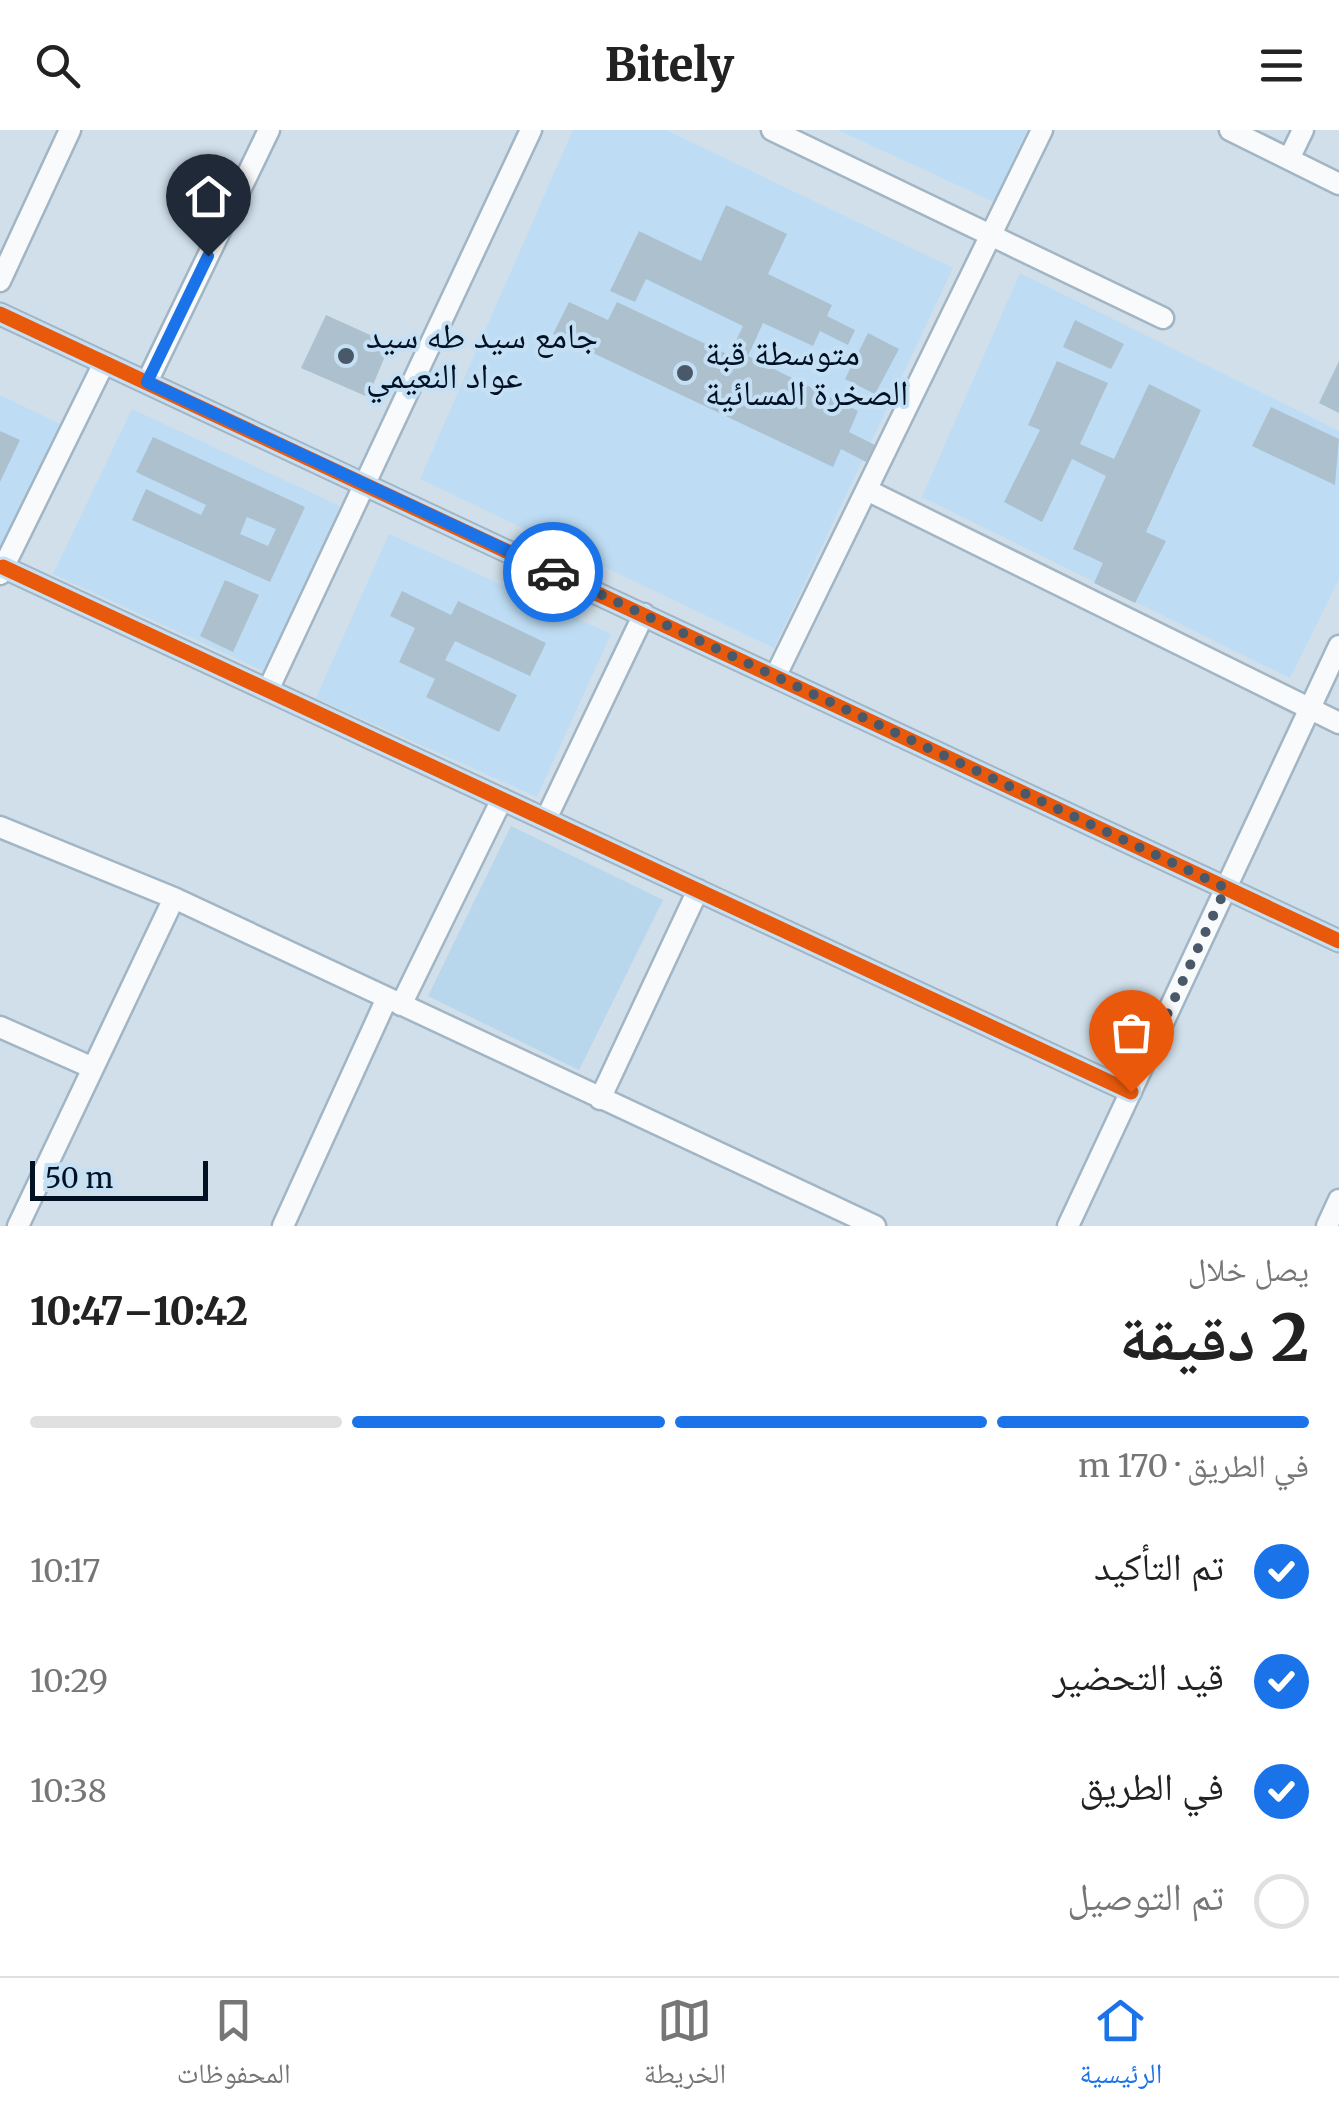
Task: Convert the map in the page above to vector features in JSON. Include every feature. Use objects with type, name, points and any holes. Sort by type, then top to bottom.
[{"type":"street","points":[[0,280],[70,130]]},
{"type":"street","points":[[147,382],[269,130]]},
{"type":"street","points":[[268,690],[531,130]]},
{"type":"street","points":[[772,130],[1163,318]]},
{"type":"street","points":[[776,676],[1042,130]]},
{"type":"street","points":[[1230,130],[1339,184]]},
{"type":"street","points":[[1288,159],[1303,130]]},
{"type":"street","points":[[0,314],[1339,941]]},
{"type":"street","points":[[104,362],[2,570],[1131,1092]]},
{"type":"street","points":[[868,491],[1339,723]]},
{"type":"street","points":[[546,819],[644,614]]},
{"type":"street","points":[[1068,1226],[1339,646]]},
{"type":"street","points":[[283,1226],[394,1002],[502,799]]},
{"type":"street","points":[[0,827],[174,898],[874,1226]]},
{"type":"street","points":[[600,1099],[698,890]]},
{"type":"street","points":[[18,1226],[174,898]]},
{"type":"street","points":[[0,1027],[93,1068]]},
{"type":"street","points":[[1327,1226],[1339,1200]]},
{"type":"shaded area","name":"متوسطة قبة الصخرة المسائية","points":[[573,130],[666,130],[953,268],[774,648],[420,479]]},
{"type":"shaded area","points":[[838,130],[1027,130],[994,202]]},
{"type":"shaded area","points":[[1020,273],[1339,431],[1339,579],[1290,678],[922,497]]},
{"type":"shaded area","points":[[0,395],[60,424],[0,552]]},
{"type":"shaded area","points":[[132,409],[340,506],[268,673],[53,574]]},
{"type":"shaded area","points":[[389,534],[611,634],[537,797],[316,698]]},
{"type":"shaded area","points":[[511,826],[663,900],[579,1070],[428,996]]},
{"type":"building","points":[[726,205],[787,234],[768,274],[832,305],[827,316],[855,330],[848,345],[820,331],[813,346],[763,323],[748,356],[858,411],[849,432],[877,446],[868,463],[841,449],[833,467],[553,334],[569,302],[608,320],[617,302],[729,355],[743,326],[646,279],[635,302],[610,291],[639,231],[701,261]]},
{"type":"building","name":"جامع سيد طه سيد عواد النعيمي","points":[[326,315],[390,344],[368,397],[301,368]]},
{"type":"building","points":[[1075,320],[1124,344],[1111,369],[1063,347]]},
{"type":"building","points":[[868,333],[899,349],[875,394],[845,379]]},
{"type":"building","points":[[1057,361],[1108,383],[1080,444],[1114,459],[1149,384],[1201,410],[1146,532],[1166,541],[1135,603],[1094,583],[1103,563],[1073,549],[1106,476],[1072,459],[1042,522],[1004,502],[1040,430],[1028,425]]},
{"type":"building","points":[[1339,361],[1339,413],[1319,403]]},
{"type":"building","points":[[1271,407],[1339,439],[1335,485],[1252,446]]},
{"type":"building","points":[[0,431],[20,440],[0,482]]},
{"type":"building","points":[[153,437],[305,507],[270,582],[132,520],[146,489],[201,515],[206,505],[136,472]],"holes":[[[247,517],[276,529],[268,546],[240,534]]]},
{"type":"building","points":[[225,580],[259,595],[233,652],[200,636]]},
{"type":"building","points":[[402,591],[451,615],[458,601],[546,643],[530,676],[455,641],[445,660],[517,695],[499,732],[426,697],[435,679],[399,662],[415,628],[390,616]]},
{"type":"cycle path","points":[[0,314],[1339,941]]},
{"type":"cycle path","points":[[3,567],[1131,1092]]},
{"type":"way so far","points":[[553,572],[1226,888],[1131,1092]]},
{"type":"place","name":"جامع سيد طه سيد عواد النعيمي","points":[[346,356]]},
{"type":"place","name":"متوسطة قبة الصخرة المسائية","points":[[685,373]]},
{"type":"route","points":[[208,256],[147,382],[553,572]]}]
